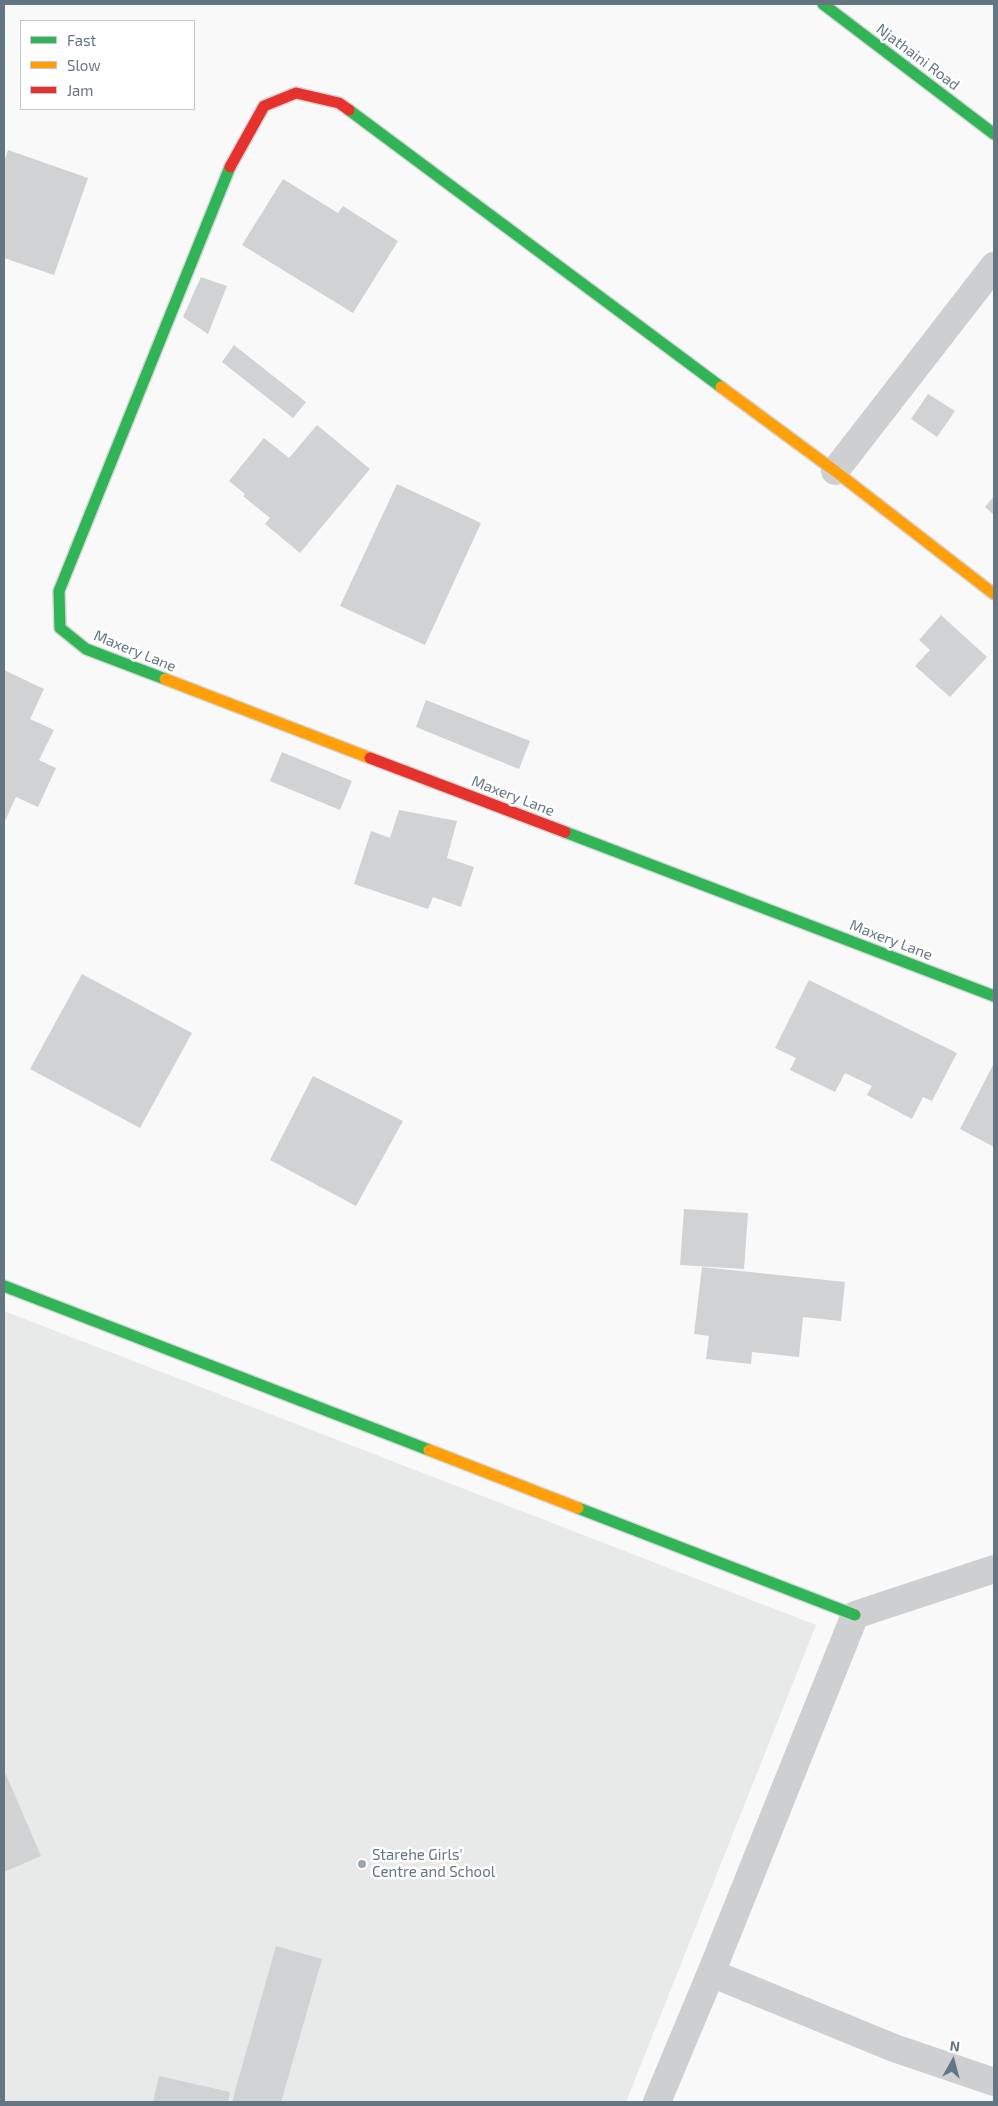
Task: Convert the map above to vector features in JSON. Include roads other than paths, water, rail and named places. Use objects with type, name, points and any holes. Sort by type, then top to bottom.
[{"type":"street","name":"Njathaini Road","points":[[823,4],[994,134]]},
{"type":"street","name":"Maxery Lane","points":[[836,471],[339,103],[296,93],[264,106],[230,167],[60,591],[60,628],[86,649],[994,996]]},
{"type":"street","points":[[994,266],[836,471],[994,594]]},
{"type":"street","points":[[4,1286],[854,1615],[994,1569]]},
{"type":"street","points":[[657,2102],[711,1973],[854,1615]]},
{"type":"street","points":[[711,1973],[894,2048],[994,2082]]},
{"type":"place","name":"Starehe Girls' Centre and School","points":[[362,1864]]}]
